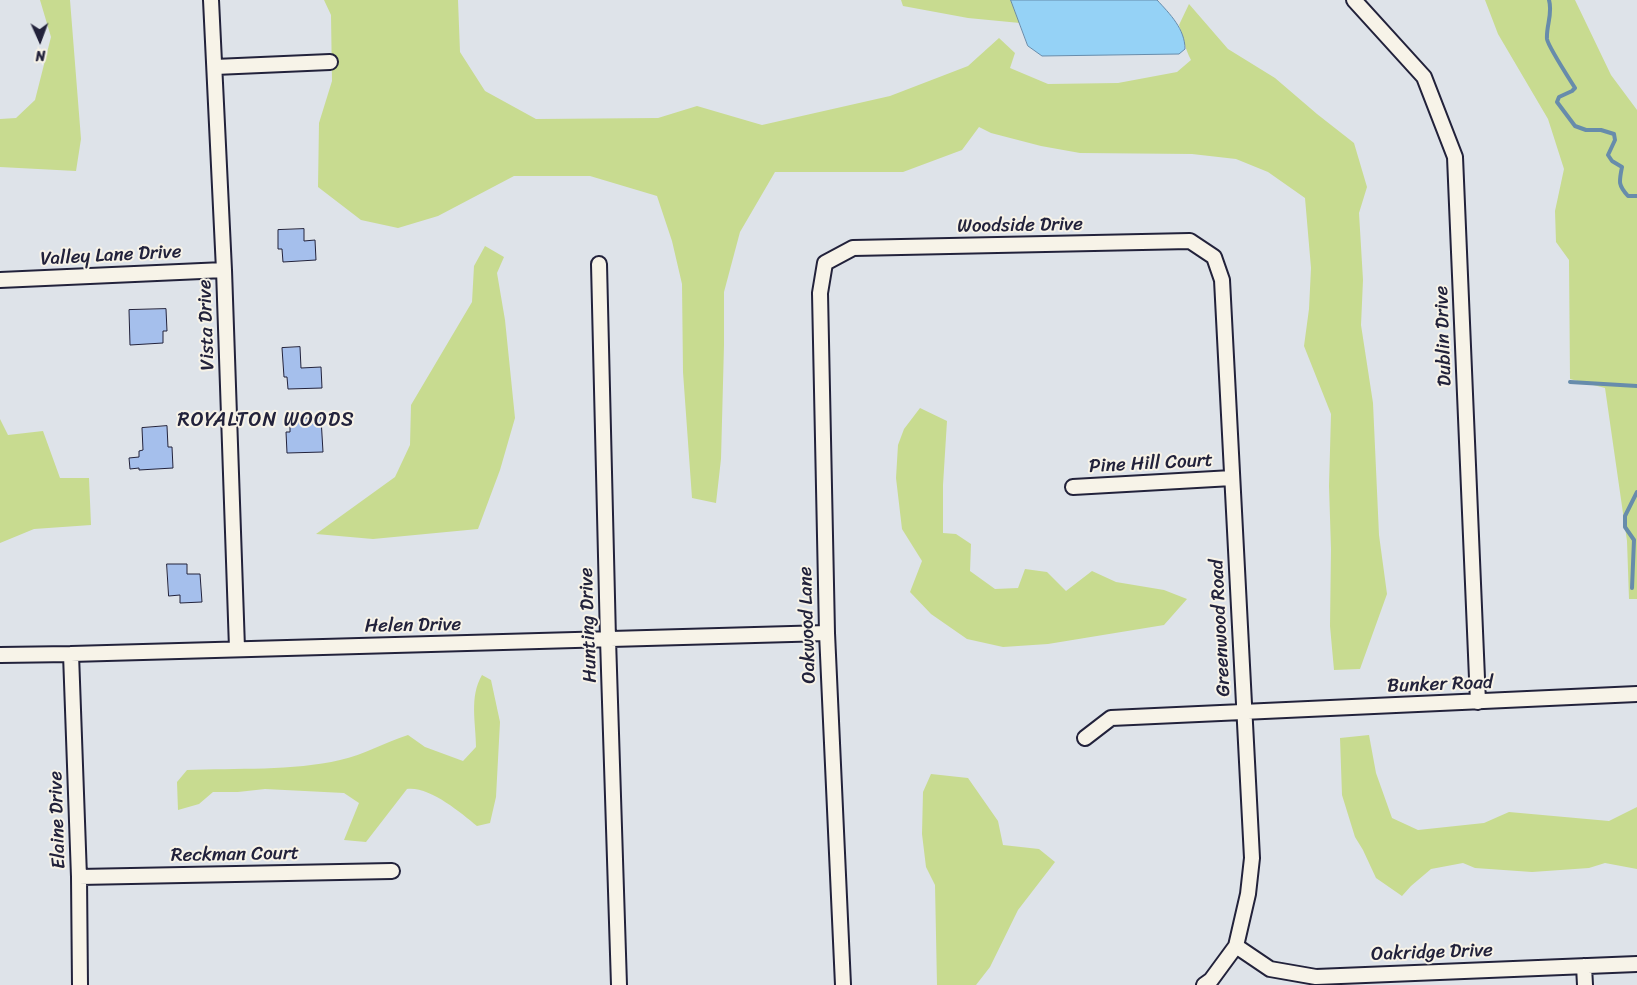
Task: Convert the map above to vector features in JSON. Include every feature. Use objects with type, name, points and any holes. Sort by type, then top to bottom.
[{"type":"street","name":"Vista Drive","points":[[211,0],[224,270],[237,648]]},
{"type":"street","name":"Dublin Drive","points":[[1354,0],[1424,77],[1456,157],[1478,702]]},
{"type":"street","points":[[215,67],[330,62]]},
{"type":"street","name":"Woodside Drive","points":[[825,263],[853,248],[1190,241],[1214,257]]},
{"type":"street","name":"Greenwood Road","points":[[1204,985],[1211,980],[1236,946],[1248,894],[1252,858],[1222,280],[1214,257]]},
{"type":"street","name":"Oakwood Lane","points":[[825,263],[820,293],[827,633],[843,985]]},
{"type":"street","name":"Hunting Drive","points":[[598,264],[619,985]]},
{"type":"street","name":"Valley Lane Drive","points":[[0,280],[224,270]]},
{"type":"street","name":"Pine Hill Court","points":[[1073,487],[1232,478]]},
{"type":"street","name":"Helen Drive","points":[[0,655],[827,633]]},
{"type":"street","name":"Elaine Drive","points":[[71,654],[79,877],[80,985]]},
{"type":"street","name":"Bunker Road","points":[[1085,738],[1111,718],[1244,710],[1478,702],[1637,694]]},
{"type":"street","name":"Reckman Court","points":[[79,877],[392,870]]},
{"type":"street","name":"Oakridge Drive","points":[[1236,946],[1270,969],[1316,977],[1637,964]]},
{"type":"street","points":[[1584,966],[1585,985]]},
{"type":"green space","points":[[40,0],[70,0],[81,139],[76,171],[0,167],[0,119],[16,118],[35,100],[51,37]]},
{"type":"green space","points":[[324,0],[458,0],[460,52],[485,91],[536,119],[658,118],[697,106],[762,125],[890,96],[968,66],[999,38],[1015,53],[1010,68],[1048,84],[1118,83],[1177,72],[1191,60],[1179,25],[1189,4],[1228,49],[1275,78],[1354,143],[1367,187],[1359,213],[1363,280],[1361,325],[1373,403],[1379,535],[1387,594],[1360,669],[1334,670],[1330,626],[1331,549],[1329,486],[1331,414],[1304,346],[1309,309],[1311,268],[1305,198],[1268,172],[1236,159],[1192,154],[1080,153],[1041,146],[991,133],[979,127],[962,150],[903,172],[775,172],[740,232],[724,292],[721,459],[716,503],[692,498],[683,372],[682,284],[672,241],[657,196],[590,176],[514,176],[438,216],[398,228],[361,220],[318,187],[319,123],[332,81],[331,15]]},
{"type":"green space","points":[[901,0],[1011,0],[1020,23],[968,18],[903,6]]},
{"type":"green space","points":[[1485,0],[1575,0],[1611,75],[1637,110],[1637,599],[1629,599],[1627,541],[1605,388],[1570,379],[1569,260],[1556,242],[1555,211],[1564,169],[1548,119],[1498,34]]},
{"type":"green space","points":[[485,246],[504,257],[497,273],[505,320],[515,418],[500,470],[478,529],[373,539],[316,534],[395,477],[410,445],[411,405],[472,302],[474,266]]},
{"type":"green space","points":[[920,408],[947,421],[943,485],[943,533],[956,534],[971,544],[970,571],[995,589],[1018,588],[1025,569],[1047,572],[1066,591],[1092,571],[1116,582],[1164,590],[1187,599],[1164,625],[1048,644],[1003,647],[967,639],[931,614],[910,592],[922,561],[902,529],[896,478],[898,445],[904,429]]},
{"type":"green space","points":[[0,419],[8,435],[43,431],[60,478],[89,478],[91,525],[34,529],[0,543]]},
{"type":"green space","points":[[482,675],[491,680],[500,722],[496,797],[490,823],[477,826],[444,801],[416,789],[407,789],[366,842],[344,840],[359,803],[344,793],[265,789],[213,792],[199,804],[178,810],[177,782],[187,770],[322,764],[358,755],[408,735],[425,747],[463,761],[476,747],[474,701]]},
{"type":"green space","points":[[1369,735],[1376,773],[1392,818],[1418,830],[1484,823],[1509,812],[1609,821],[1637,807],[1637,869],[1605,863],[1589,868],[1532,872],[1475,868],[1463,863],[1431,869],[1402,896],[1376,878],[1355,837],[1342,795],[1340,738]]},
{"type":"green space","points":[[931,774],[968,778],[998,821],[1003,845],[1039,849],[1055,862],[1018,910],[990,967],[976,985],[937,985],[935,885],[926,867],[922,834],[923,792]]},
{"type":"water","points":[[1011,0],[1157,0],[1180,28],[1185,49],[1179,54],[1042,56],[1028,46]]},
{"type":"building","points":[[304,229],[304,241],[315,240],[316,260],[283,262],[282,249],[278,249],[278,230]]},
{"type":"building","points":[[166,309],[167,331],[163,331],[163,343],[130,345],[129,310]]},
{"type":"building","points":[[300,347],[301,368],[321,367],[322,388],[288,389],[287,377],[284,377],[282,348]]},
{"type":"building","points":[[321,418],[323,452],[287,453],[286,432],[290,432],[290,419]]},
{"type":"building","points":[[167,426],[168,447],[172,447],[173,468],[130,469],[129,458],[139,457],[139,451],[143,450],[142,428]]},
{"type":"building","points":[[167,564],[187,564],[187,574],[200,574],[202,602],[180,603],[180,595],[169,596]]},
{"type":"waterway","points":[[1549,0],[1548,43],[1575,88],[1559,97],[1557,102],[1575,126],[1586,130],[1601,130],[1614,134],[1615,140],[1608,155],[1612,161],[1622,167],[1620,180],[1622,189],[1628,196],[1637,196]]},
{"type":"waterway","points":[[1570,382],[1637,386]]},
{"type":"waterway","points":[[1632,588],[1634,540],[1625,527],[1625,516],[1637,492]]},
{"type":"district","name":"ROYALTON WOODS","points":[[266,421]]}]
